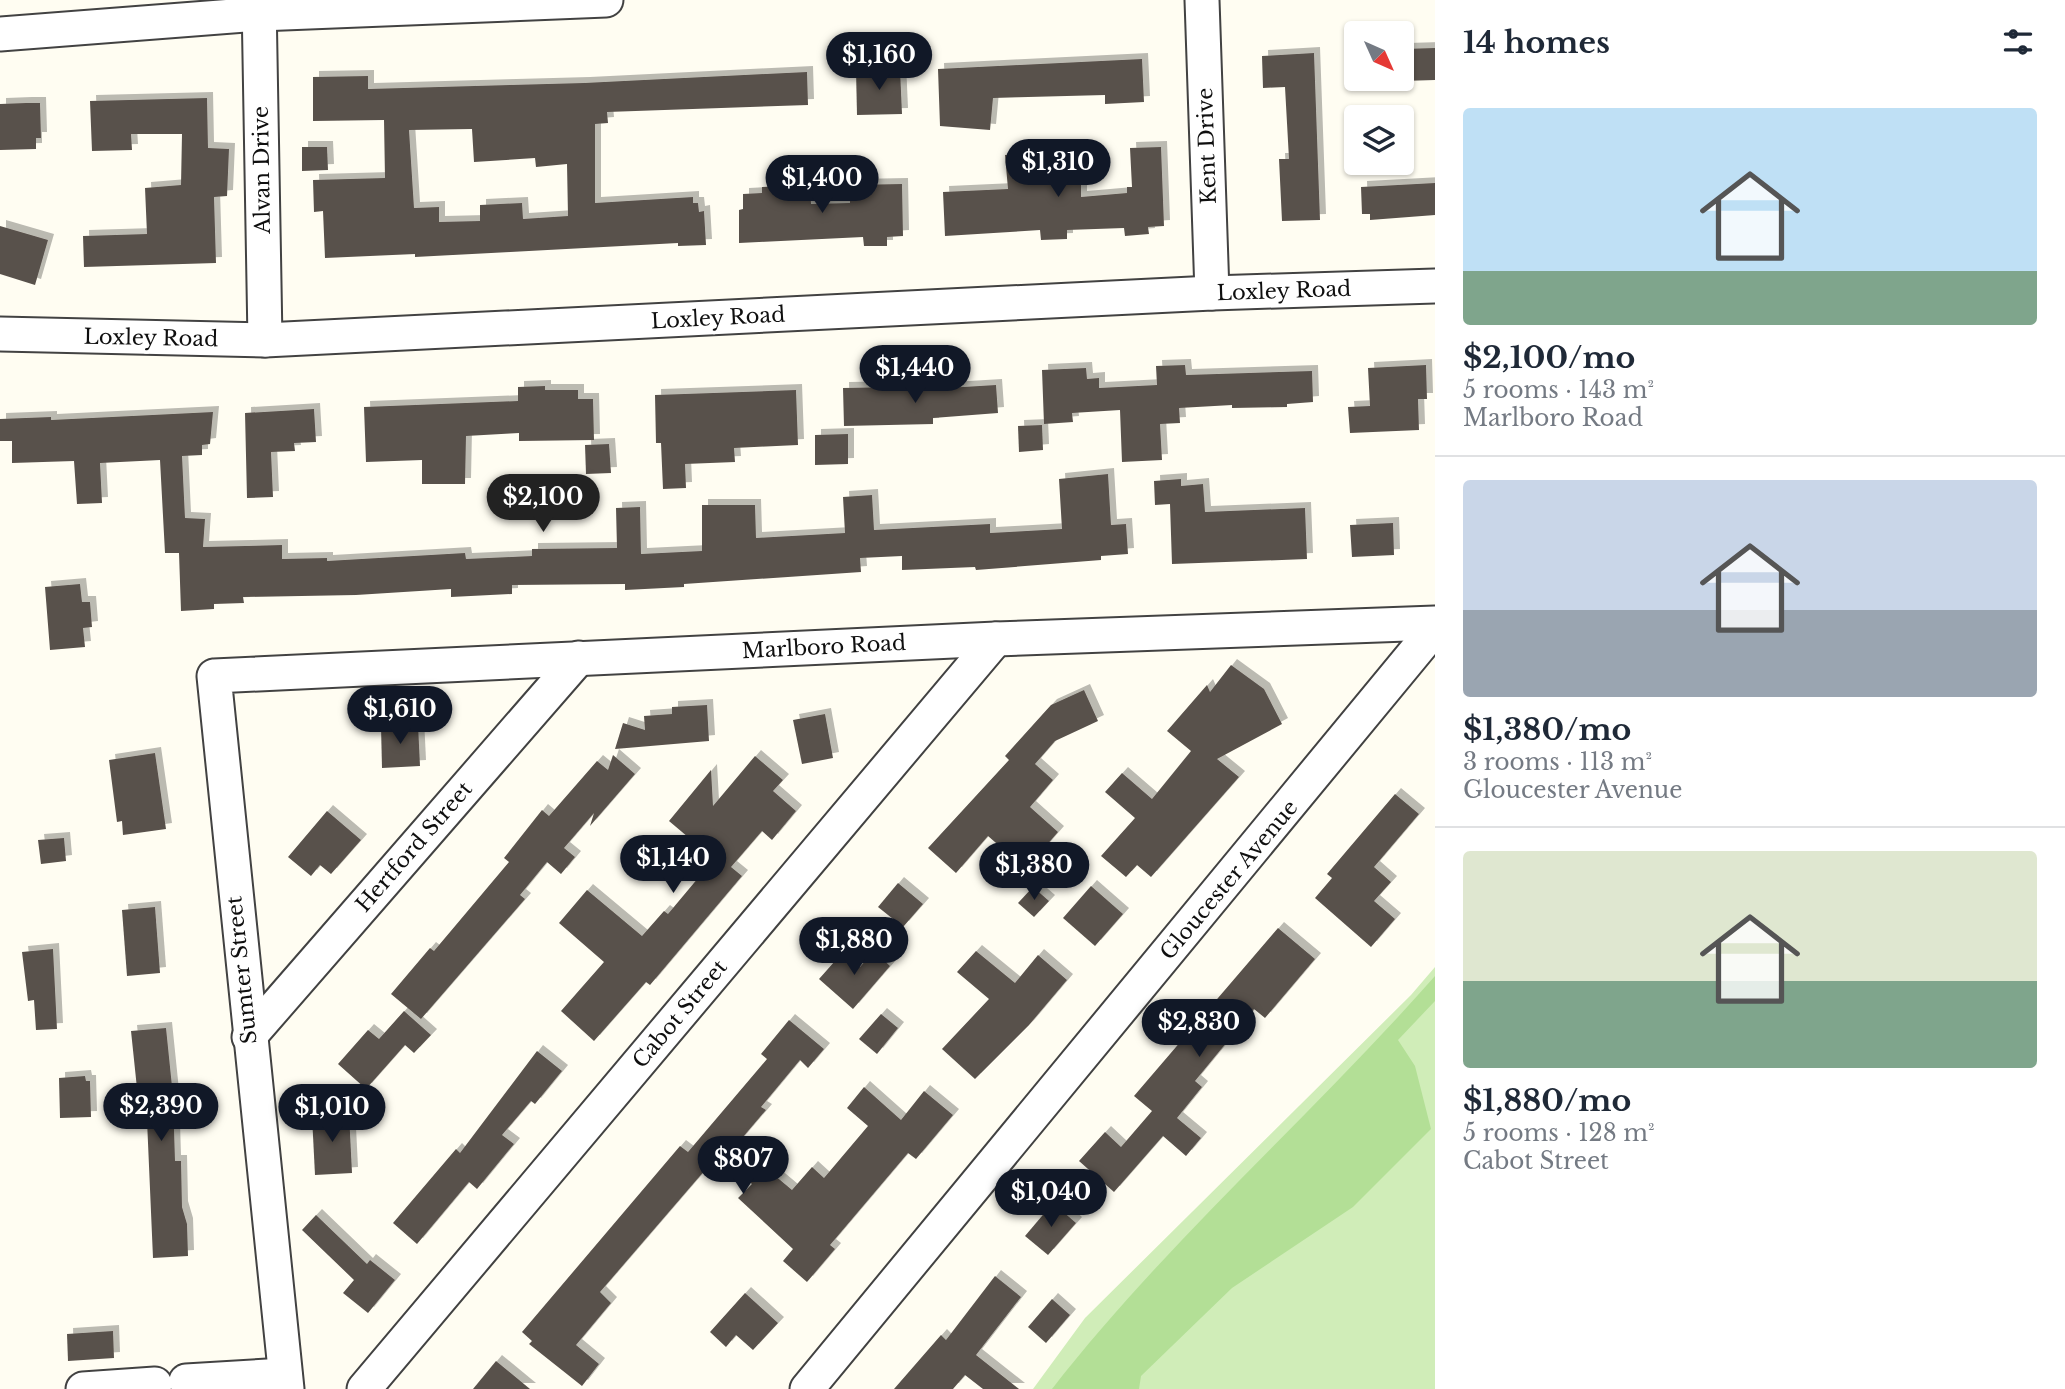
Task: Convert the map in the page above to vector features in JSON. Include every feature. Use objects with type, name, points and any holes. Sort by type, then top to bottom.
[{"type":"street","points":[[0,34],[259,7],[606,0]]},
{"type":"street","name":"Kent Drive","points":[[1202,0],[1212,293]]},
{"type":"street","name":"Alvan Drive","points":[[259,7],[265,340]]},
{"type":"street","name":"Loxley Road","points":[[0,334],[265,340],[1212,293],[1435,286]]},
{"type":"street","name":"Marlboro Road","points":[[214,676],[996,639],[1435,625]]},
{"type":"street","name":"Gloucester Avenue","points":[[807,1389],[1435,625]]},
{"type":"street","name":"Cabot Street","points":[[364,1389],[996,639]]},
{"type":"street","name":"Hertford Street","points":[[249,1037],[579,657]]},
{"type":"street","name":"Sumter Street","points":[[214,676],[286,1382]]},
{"type":"street","points":[[83,1389],[170,1383],[286,1382]]},
{"type":"green space","points":[[1435,967],[1435,1389],[1033,1389],[1085,1318],[1411,995]]},
{"type":"green space","points":[[1435,976],[1435,1001],[1398,1040],[1415,1066],[1431,1129],[1353,1207],[1232,1288],[1141,1376],[1139,1389],[1052,1389],[1096,1335],[1191,1230],[1388,1028]]},
{"type":"building","points":[[1435,48],[1435,80],[1414,81],[1414,49]]},
{"type":"building","points":[[1314,53],[1320,220],[1282,221],[1279,159],[1289,159],[1285,87],[1263,88],[1262,56]]},
{"type":"building","points":[[1142,59],[1144,102],[1105,104],[1105,95],[993,98],[990,130],[940,126],[938,69]]},
{"type":"building","points":[[900,69],[902,114],[857,115],[856,70]]},
{"type":"building","points":[[807,72],[808,105],[607,112],[608,123],[595,124],[595,203],[693,197],[693,203],[698,203],[699,212],[704,211],[706,245],[678,246],[678,243],[415,257],[415,254],[325,258],[323,211],[314,212],[313,180],[385,178],[384,120],[313,121],[313,77],[368,76],[368,89],[584,83]],"holes":[[[472,129],[474,162],[535,158],[536,167],[567,164],[568,216],[523,219],[522,203],[480,205],[480,221],[439,222],[439,207],[414,208],[409,130]]]},
{"type":"building","points":[[207,98],[208,148],[229,149],[227,196],[214,197],[216,263],[84,267],[83,236],[147,234],[145,188],[181,185],[182,134],[131,134],[132,150],[92,151],[90,101]]},
{"type":"building","points":[[40,103],[41,138],[36,138],[36,149],[0,150],[0,104]]},
{"type":"building","points":[[302,147],[327,147],[328,170],[302,171]]},
{"type":"building","points":[[1161,147],[1164,226],[1148,227],[1149,234],[1125,236],[1124,228],[1067,230],[1067,239],[1041,240],[1040,230],[945,236],[943,192],[1008,189],[1005,155],[1074,148],[1075,184],[1081,184],[1081,197],[1127,193],[1127,187],[1132,187],[1130,148]]},
{"type":"building","points":[[1435,183],[1435,215],[1370,220],[1370,214],[1362,214],[1361,187]]},
{"type":"building","points":[[902,184],[903,236],[887,237],[887,246],[864,246],[863,237],[739,243],[739,210],[743,209],[743,194],[762,193],[762,187],[810,185],[811,204],[850,203],[850,185]]},
{"type":"building","points":[[0,226],[48,240],[35,285],[0,274]]},
{"type":"building","points":[[1185,365],[1186,375],[1312,371],[1313,402],[1287,404],[1287,407],[1232,408],[1232,405],[1179,408],[1180,423],[1160,424],[1162,460],[1122,462],[1120,410],[1072,413],[1073,422],[1044,424],[1042,370],[1086,368],[1087,379],[1099,378],[1099,388],[1157,385],[1156,366]]},
{"type":"building","points":[[1426,365],[1427,399],[1418,399],[1419,430],[1350,433],[1348,407],[1370,406],[1368,368]]},
{"type":"building","points":[[996,385],[998,413],[933,418],[933,424],[844,426],[843,388],[897,387],[897,391]]},
{"type":"building","points":[[545,386],[545,390],[578,390],[578,399],[593,399],[594,440],[519,441],[519,433],[466,436],[465,484],[422,484],[422,460],[366,462],[364,407],[518,401],[518,387]]},
{"type":"building","points":[[796,390],[798,445],[734,448],[735,462],[685,464],[686,488],[663,489],[661,443],[656,443],[655,395]]},
{"type":"building","points":[[314,409],[316,442],[294,443],[295,451],[271,452],[273,497],[247,498],[245,413]]},
{"type":"building","points":[[213,412],[210,444],[202,445],[202,455],[182,456],[185,518],[205,519],[203,547],[282,545],[282,559],[327,558],[327,561],[465,553],[466,559],[532,556],[532,549],[617,548],[616,508],[640,507],[641,554],[702,551],[702,505],[755,505],[756,538],[845,533],[843,497],[872,495],[874,530],[990,524],[990,533],[1062,529],[1059,479],[1108,474],[1111,525],[1126,524],[1128,554],[1101,556],[1101,560],[976,570],[975,567],[902,570],[902,556],[860,558],[861,572],[684,584],[684,587],[625,590],[625,584],[512,585],[512,594],[451,597],[451,589],[356,595],[243,597],[244,603],[214,604],[214,609],[181,611],[179,553],[165,553],[160,460],[100,463],[102,503],[77,504],[74,461],[12,463],[12,441],[0,441],[0,419],[51,417],[51,420]]},
{"type":"building","points":[[1042,425],[1043,450],[1019,452],[1018,426]]},
{"type":"building","points":[[848,434],[848,464],[815,465],[815,435]]},
{"type":"building","points":[[609,444],[611,473],[586,474],[585,445]]},
{"type":"building","points":[[1181,479],[1181,486],[1203,484],[1205,512],[1305,508],[1307,559],[1172,564],[1170,504],[1155,505],[1154,481]]},
{"type":"building","points":[[1393,523],[1394,555],[1352,557],[1350,525]]},
{"type":"building","points":[[80,584],[82,602],[90,602],[92,627],[83,628],[85,647],[50,650],[45,587]]},
{"type":"building","points":[[1231,665],[1264,689],[1282,724],[1217,759],[1239,777],[1151,877],[1137,865],[1126,877],[1101,856],[1135,818],[1105,792],[1122,773],[1152,799],[1191,751],[1167,731],[1207,685],[1210,692]]},
{"type":"building","points":[[1084,690],[1098,721],[1055,741],[1035,764],[1053,780],[1030,807],[1058,832],[1026,869],[988,836],[956,873],[928,848],[1009,760],[1005,756],[1051,705]]},
{"type":"building","points":[[707,705],[709,741],[615,749],[623,723],[645,730],[644,716],[672,714],[672,707]]},
{"type":"building","points":[[825,714],[833,758],[802,764],[793,720]]},
{"type":"building","points":[[418,724],[420,766],[382,768],[381,726]]},
{"type":"building","points":[[155,753],[166,829],[123,835],[122,821],[117,822],[109,760]]},
{"type":"building","points":[[613,755],[635,774],[590,826],[594,813],[564,848],[575,857],[561,874],[547,862],[520,895],[525,899],[421,1019],[391,994],[430,948],[434,951],[509,862],[504,858],[542,810],[549,816],[597,761],[608,770]]},
{"type":"building","points":[[755,756],[783,780],[773,791],[796,811],[772,840],[762,831],[731,867],[742,876],[650,985],[646,982],[594,1041],[561,1011],[604,962],[559,923],[587,890],[642,936],[664,911],[668,914],[714,859],[669,821],[711,770],[713,806]]},
{"type":"building","points":[[1395,794],[1419,814],[1374,867],[1391,882],[1374,901],[1395,919],[1371,947],[1315,898],[1332,878],[1327,874]]},
{"type":"building","points":[[327,811],[361,840],[331,874],[320,865],[311,876],[288,857]]},
{"type":"building","points":[[64,838],[66,861],[41,864],[38,840]]},
{"type":"building","points":[[898,883],[923,904],[903,927],[878,907]]},
{"type":"building","points":[[1091,886],[1123,914],[1095,946],[1063,918]]},
{"type":"building","points":[[1033,887],[1049,901],[1034,917],[1018,903]]},
{"type":"building","points":[[155,907],[160,973],[127,976],[122,910]]},
{"type":"building","points":[[1278,928],[1315,959],[1265,1018],[1254,1009],[1195,1081],[1202,1087],[1177,1118],[1201,1138],[1186,1156],[1163,1136],[1114,1192],[1079,1161],[1105,1132],[1121,1147],[1152,1111],[1134,1096]]},
{"type":"building","points":[[53,949],[57,1029],[36,1030],[34,1000],[28,1001],[22,952]]},
{"type":"building","points":[[874,951],[890,966],[853,1009],[819,979],[843,952],[860,967]]},
{"type":"building","points":[[976,951],[1015,983],[1038,955],[1067,980],[1029,1025],[975,1079],[942,1049],[989,999],[957,972]]},
{"type":"building","points":[[404,1011],[431,1035],[414,1053],[405,1045],[366,1089],[338,1064],[368,1030],[379,1039]]},
{"type":"building","points":[[881,1014],[898,1028],[877,1054],[859,1039]]},
{"type":"building","points":[[789,1020],[824,1049],[808,1068],[800,1060],[761,1107],[766,1110],[737,1144],[792,1190],[812,1167],[824,1178],[868,1126],[847,1108],[864,1087],[901,1120],[924,1091],[953,1115],[916,1159],[908,1153],[830,1245],[835,1249],[807,1282],[783,1261],[793,1249],[738,1198],[752,1184],[718,1155],[600,1292],[611,1303],[576,1345],[599,1364],[582,1386],[529,1344],[532,1341],[522,1332],[680,1146],[688,1152],[767,1059],[761,1054]]},
{"type":"building","points":[[166,1028],[173,1096],[175,1161],[181,1161],[182,1207],[187,1224],[188,1256],[153,1258],[146,1097],[138,1098],[131,1031]]},
{"type":"building","points":[[537,1051],[562,1071],[535,1104],[531,1101],[502,1135],[514,1144],[477,1189],[469,1182],[417,1244],[393,1223],[456,1149],[460,1153]]},
{"type":"building","points":[[85,1076],[86,1081],[90,1081],[91,1117],[60,1118],[59,1078]]},
{"type":"building","points":[[349,1113],[352,1173],[315,1175],[312,1116]]},
{"type":"building","points":[[1053,1203],[1076,1223],[1048,1255],[1025,1236]]},
{"type":"building","points":[[316,1215],[367,1264],[370,1260],[395,1280],[368,1313],[343,1293],[354,1280],[302,1230]]},
{"type":"building","points":[[995,1276],[1021,1297],[976,1355],[1019,1389],[983,1389],[965,1375],[953,1389],[894,1389],[941,1335],[946,1340]]},
{"type":"building","points":[[745,1293],[778,1323],[753,1350],[736,1335],[726,1347],[710,1332]]},
{"type":"building","points":[[1052,1299],[1070,1315],[1046,1343],[1028,1327]]},
{"type":"building","points":[[113,1331],[114,1358],[68,1361],[67,1334]]},
{"type":"building","points":[[496,1361],[530,1389],[473,1389]]}]
